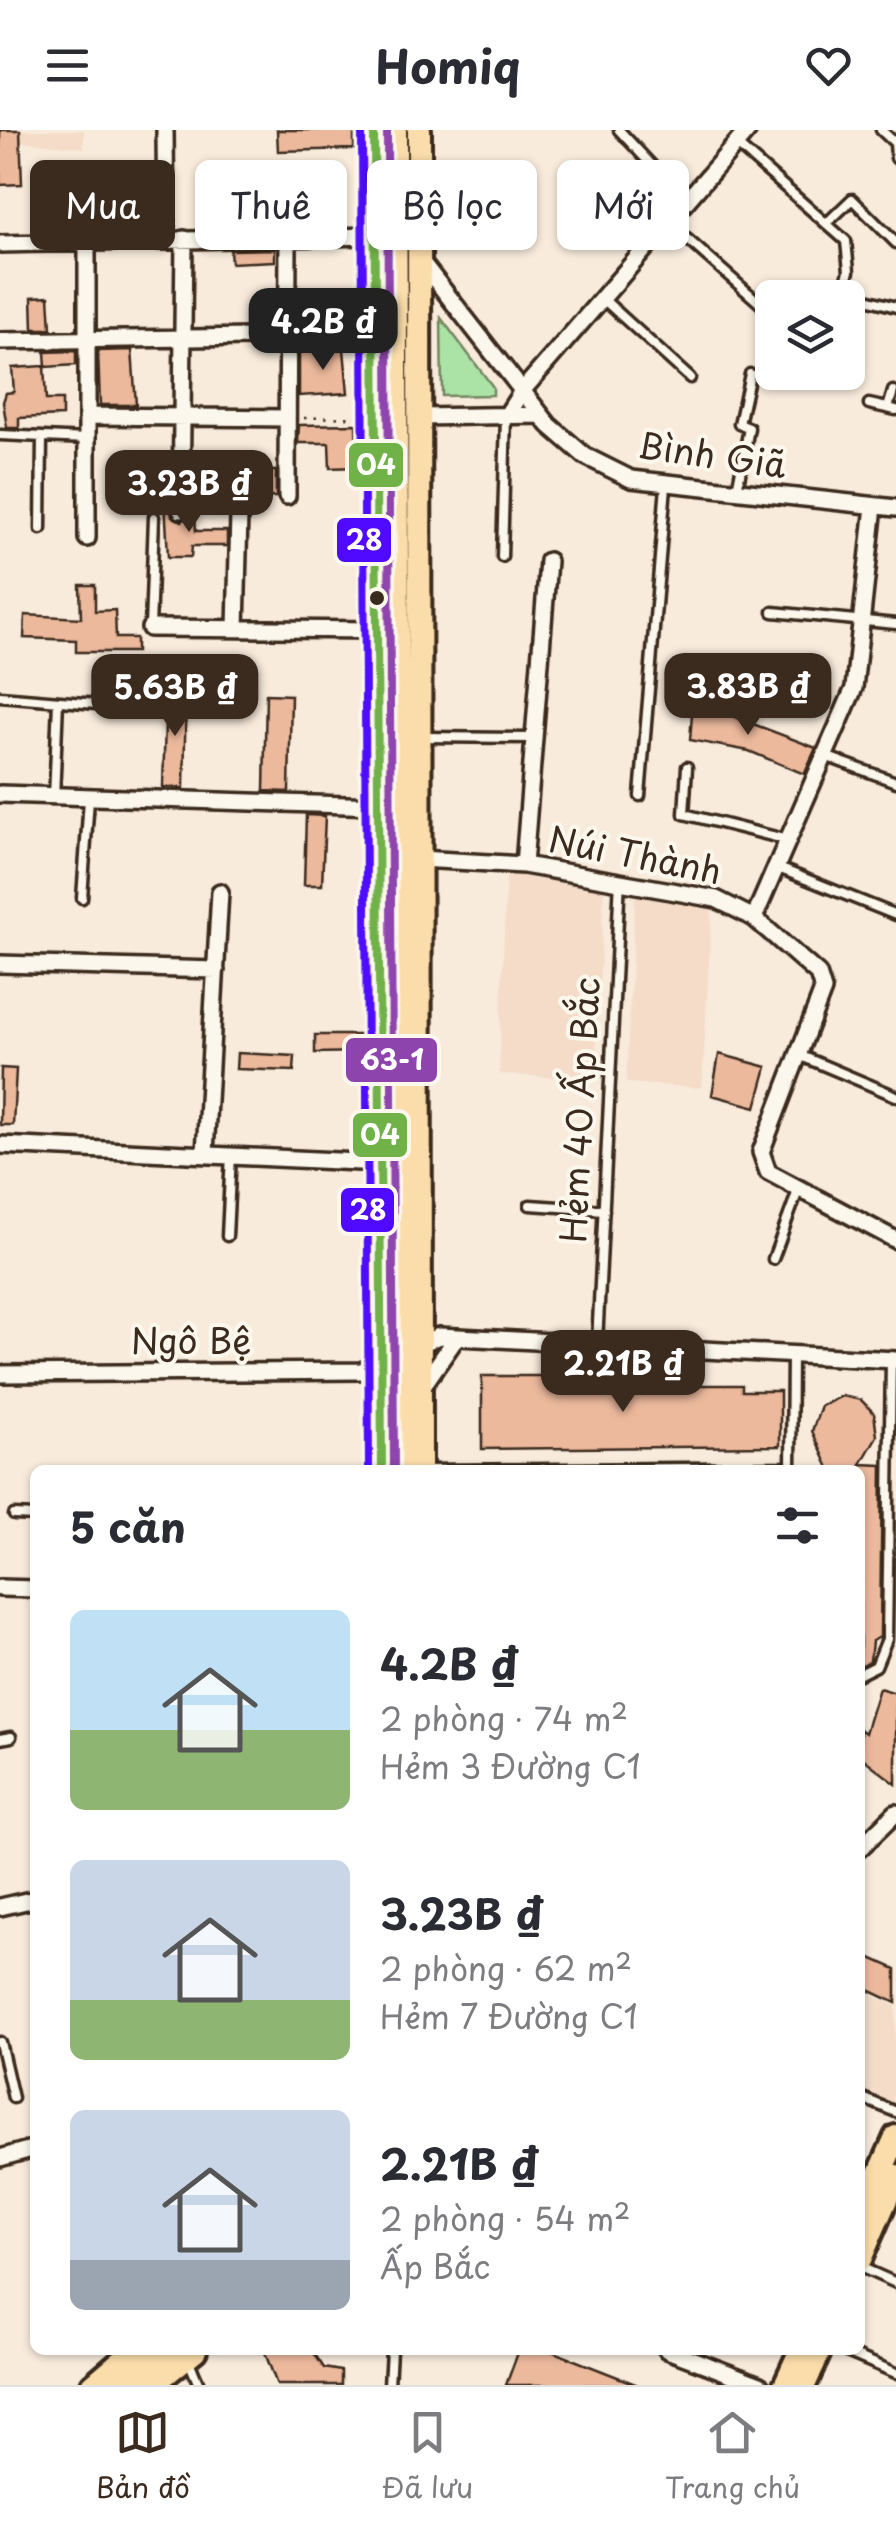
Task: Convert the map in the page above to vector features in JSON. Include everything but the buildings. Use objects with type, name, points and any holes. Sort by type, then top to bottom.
[{"type":"main road","points":[[374,130],[374,160]]},
{"type":"main road","points":[[395,130],[401,1465]]},
{"type":"main road","points":[[383,1465],[400,1353],[420,859],[419,130]]},
{"type":"main road","points":[[374,250],[380,1162],[400,1353],[420,1390],[420,1465]]},
{"type":"main road","points":[[865,2207],[896,2137]]},
{"type":"main road","points":[[865,2247],[896,2176]]},
{"type":"main road","points":[[93,2385],[128,2355]]},
{"type":"main road","points":[[121,2385],[176,2355]]},
{"type":"main road","points":[[152,2385],[179,2355]]},
{"type":"main road","points":[[786,2385],[799,2355]]},
{"type":"main road","points":[[804,2385],[818,2355]]},
{"type":"street","points":[[165,130],[165,160]]},
{"type":"street","points":[[689,199],[748,130]]},
{"type":"street","points":[[181,510],[184,239]]},
{"type":"street","points":[[175,240],[195,239]]},
{"type":"street","points":[[0,244],[30,243]]},
{"type":"street","points":[[87,250],[87,538]]},
{"type":"street","points":[[287,496],[288,250]]},
{"type":"street","points":[[506,416],[522,391],[644,250]]},
{"type":"street","name":"Bình Giã","points":[[420,260],[540,415],[571,446],[600,465],[631,479],[666,486],[895,505]]},
{"type":"street","points":[[0,340],[374,335]]},
{"type":"street","points":[[420,417],[540,415]]},
{"type":"street","points":[[87,416],[287,418]]},
{"type":"street","points":[[754,918],[856,682],[874,506]]},
{"type":"street","points":[[236,628],[239,515]]},
{"type":"street","points":[[524,864],[548,561]]},
{"type":"street","points":[[150,628],[376,630]]},
{"type":"street","points":[[0,794],[378,806]]},
{"type":"street","name":"Núi Thành","points":[[420,859],[524,864],[620,879],[710,897],[754,918],[816,972],[823,984],[761,1156],[767,1170],[896,1240]]},
{"type":"street","points":[[206,1153],[220,892]]},
{"type":"street","points":[[0,964],[216,970]]},
{"type":"street","points":[[0,1145],[380,1162]]},
{"type":"street","name":"Ngô Bệ","points":[[0,1374],[361,1371],[439,1336],[893,1360]]},
{"type":"street","points":[[420,1390],[457,1337]]},
{"type":"street","points":[[0,1588],[30,1589]]},
{"type":"street","points":[[865,1843],[896,1813]]},
{"type":"street","points":[[0,1908],[30,1900]]},
{"type":"street","points":[[0,2158],[30,2149]]},
{"type":"street","points":[[680,2355],[760,2385]]},
{"type":"lane","points":[[620,130],[648,160]]},
{"type":"lane","points":[[880,130],[895,142],[896,158]]},
{"type":"lane","points":[[736,144],[848,246],[845,280]]},
{"type":"lane","points":[[827,223],[852,199],[896,243]]},
{"type":"lane","points":[[689,241],[755,299]]},
{"type":"lane","points":[[602,298],[690,378]]},
{"type":"lane","points":[[865,300],[896,307]]},
{"type":"lane","points":[[737,492],[749,428],[739,424],[750,374]]},
{"type":"lane","points":[[869,404],[892,409],[893,390]]},
{"type":"lane","points":[[502,557],[506,416]]},
{"type":"lane","points":[[0,436],[86,439]]},
{"type":"lane","points":[[42,437],[42,530]]},
{"type":"lane","points":[[640,796],[666,486]]},
{"type":"lane","points":[[150,628],[154,518]]},
{"type":"lane","points":[[773,612],[896,624]]},
{"type":"lane","points":[[0,696],[157,708]]},
{"type":"lane","points":[[54,798],[58,702]]},
{"type":"lane","points":[[420,737],[534,738]]},
{"type":"lane","points":[[825,756],[896,782]]},
{"type":"lane","points":[[686,767],[684,814],[788,840]]},
{"type":"lane","points":[[82,898],[89,799]]},
{"type":"lane","points":[[776,868],[896,915]]},
{"type":"lane","name":"Hẻm 40 Ấp Bắc","points":[[598,1344],[620,879]]},
{"type":"lane","points":[[799,1055],[896,1096]]},
{"type":"lane","points":[[227,1236],[231,1154]]},
{"type":"lane","points":[[773,1260],[799,1188]]},
{"type":"lane","points":[[530,1205],[604,1210]]},
{"type":"lane","points":[[570,1343],[570,1364]]},
{"type":"lane","points":[[791,1465],[792,1354]]},
{"type":"lane","points":[[865,1672],[876,1666],[886,1639],[893,1360]]},
{"type":"lane","points":[[14,1515],[30,1516]]},
{"type":"lane","points":[[0,1739],[11,1738]]},
{"type":"lane","points":[[0,2042],[13,2098]]},
{"type":"lane","points":[[865,2098],[896,2112]]},
{"type":"lane","points":[[865,2269],[896,2282]]},
{"type":"lane","points":[[184,2355],[199,2385]]},
{"type":"lane","points":[[390,2355],[390,2385]]},
{"type":"lane","points":[[854,2355],[896,2373]]},
{"type":"path","points":[[287,418],[375,416]]},
{"type":"shaded area","points":[[0,130],[84,130],[84,148],[0,139]]},
{"type":"shaded area","points":[[506,873],[604,888],[595,1080],[499,1074]]},
{"type":"shaded area","points":[[635,893],[712,908],[702,1088],[626,1083]]},
{"type":"shaded area","points":[[865,1992],[896,2006],[893,2106],[865,2094]]},
{"type":"green space","points":[[441,318],[493,387],[493,395],[442,396]]},
{"type":"transit line","name":"28","points":[[362,130],[369,1465]]},
{"type":"transit line","name":"04","points":[[374,130],[382,1465]]},
{"type":"transit line","name":"63-1","points":[[387,130],[394,1465]]}]
